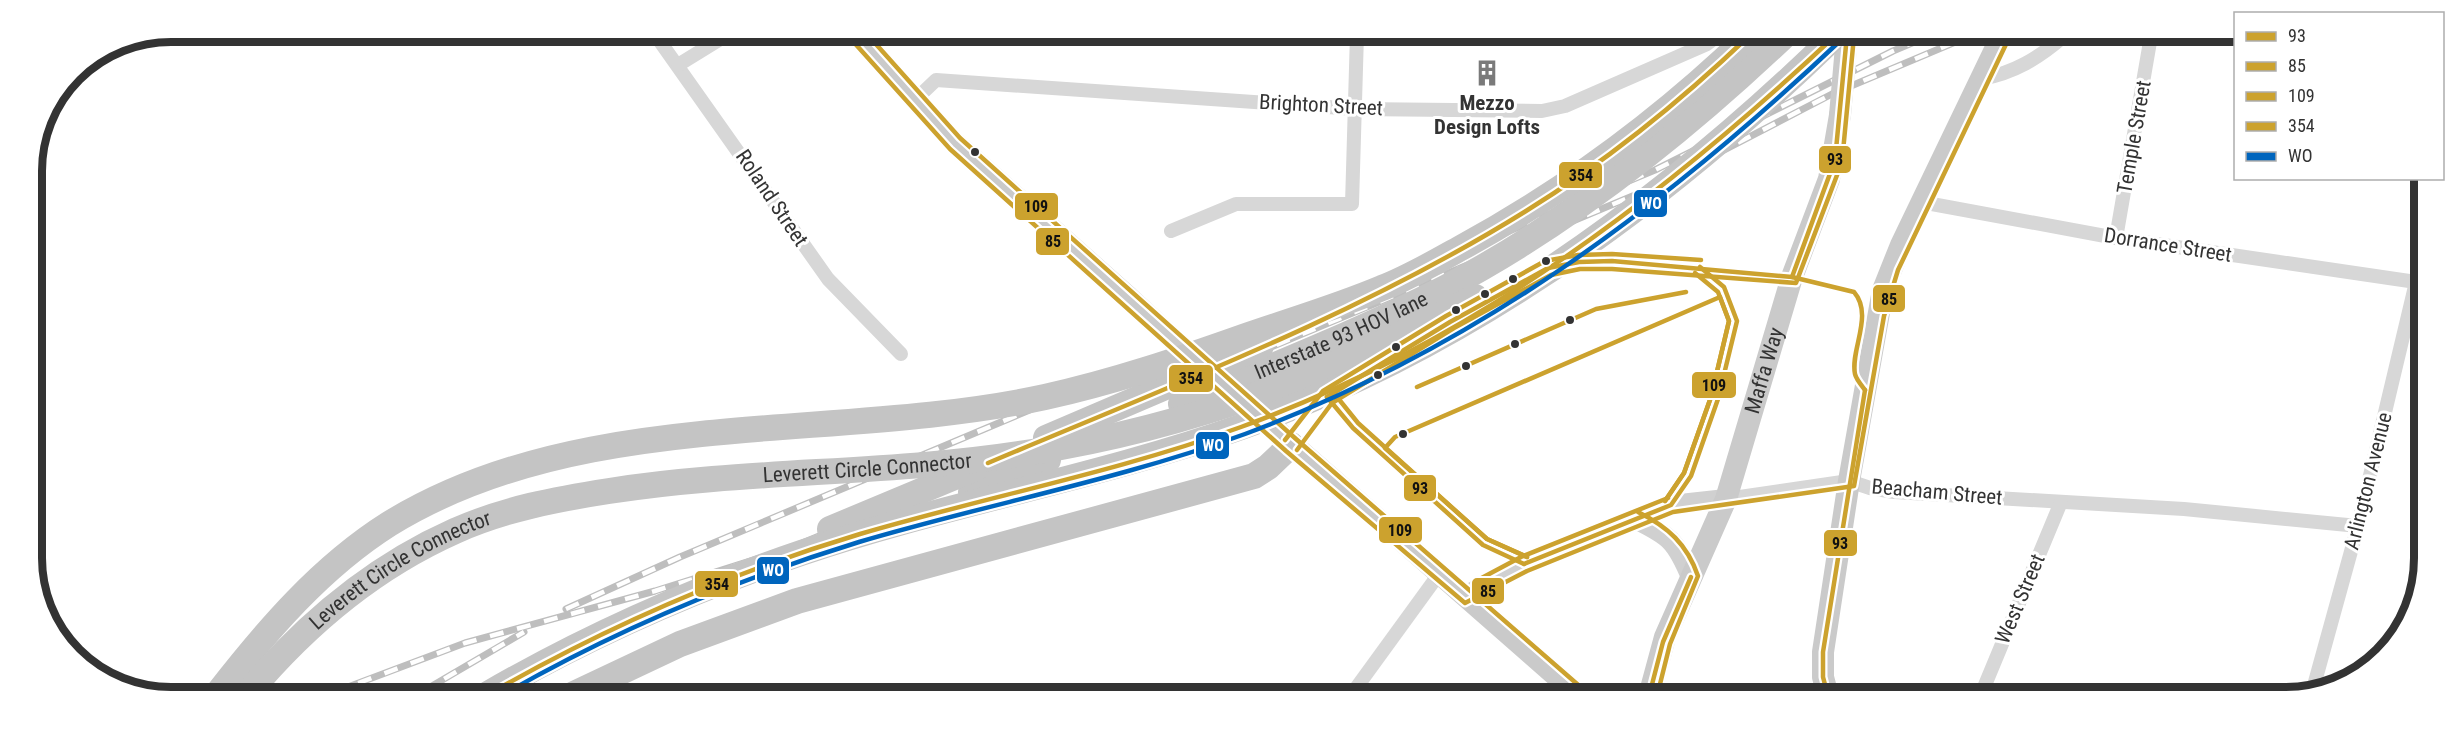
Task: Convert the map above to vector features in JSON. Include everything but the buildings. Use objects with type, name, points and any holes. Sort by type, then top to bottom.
[{"type":"highway","points":[[489,687],[526,665],[630,613],[1216,367],[1384,288],[1490,232],[1542,200],[1643,127],[1742,42]]},
{"type":"highway","name":"Interstate 93 HOV lane","points":[[528,687],[638,630],[1339,339],[1449,285],[1558,221],[1608,185],[1659,147],[1777,42]]},
{"type":"highway","points":[[501,687],[571,648],[632,618],[742,574],[863,534],[1164,452],[1244,426],[1395,360],[1458,326],[1553,267],[1611,225],[1711,150],[1828,42]]},
{"type":"highway","name":"Leverett Circle Connector","points":[[254,687],[311,627],[367,581],[396,561],[455,531],[513,510],[590,494],[684,480],[929,465],[1004,456],[1151,428],[1264,394],[1319,373],[1419,327],[1611,225]]},
{"type":"highway","name":"Leverett Circle Connector","points":[[223,687],[294,603],[360,544],[413,510],[499,474],[559,458],[659,440],[924,415],[1044,397],[1160,365],[1384,288]]},
{"type":"highway","points":[[589,687],[680,644],[788,604],[1239,481],[1268,467],[1285,439]]},
{"type":"main road","points":[[864,42],[955,143],[1285,439],[1569,687]]},
{"type":"main road","name":"Maffa Way","points":[[1651,687],[1663,642],[1726,499],[1792,277],[1829,179],[1840,115],[1846,42]]},
{"type":"main road","points":[[1825,687],[1823,652],[1849,481],[1883,290],[1891,267],[1999,42]]},
{"type":"main road","name":"Beacham Street","points":[[1465,596],[1524,564],[1671,505],[1726,499]]},
{"type":"main road","points":[[1635,519],[1666,534],[1677,548],[1691,578]]},
{"type":"street","name":"Roland Street","points":[[661,42],[828,279],[901,354]]},
{"type":"street","points":[[678,65],[715,42]]},
{"type":"street","points":[[1171,231],[1236,204],[1352,204],[1357,42]]},
{"type":"street","name":"Brighton Street","points":[[915,100],[936,80],[1356,109],[1555,109],[1710,42]]},
{"type":"street","points":[[1981,79],[2019,69],[2056,42]]},
{"type":"street","name":"Temple Street","points":[[2116,238],[2150,42]]},
{"type":"street","name":"Dorrance Street","points":[[1922,202],[1942,208],[2116,238],[2414,276]]},
{"type":"street","name":"Arlington Avenue","points":[[2314,684],[2358,526],[2414,294]]},
{"type":"street","name":"Beacham Street","points":[[1726,499],[1849,481],[1894,492],[2184,509],[2358,526]]},
{"type":"street","name":"West Street","points":[[1984,687],[2061,501]]},
{"type":"street","points":[[1357,687],[1439,574]]},
{"type":"railway","points":[[566,609],[680,557],[1063,396],[1149,363],[1368,290],[1655,170],[1914,42]]},
{"type":"railway","points":[[348,687],[465,643],[655,591],[788,549],[1647,190],[1832,94],[1955,42]]},
{"type":"railway","points":[[430,687],[524,632]]},
{"type":"transit line","name":"85","points":[[854,42],[950,149],[1286,451],[1465,603],[1527,571],[1673,512],[1854,486],[1884,316],[1898,270],[2007,42]]},
{"type":"transit line","name":"109","points":[[874,42],[960,138],[1296,439],[1581,687]]},
{"type":"transit line","name":"354","points":[[988,463],[1262,348],[1397,284],[1462,249],[1556,192],[1614,151],[1670,107],[1742,42]]},
{"type":"transit line","name":"354","points":[[501,687],[624,624],[764,566],[860,534],[1147,458],[1194,443],[1241,427],[1325,393],[1406,354],[1484,310],[1558,262],[1631,210],[1701,154],[1828,42]]},
{"type":"transit line","name":"WO","points":[[517,687],[633,628],[767,573],[907,528],[1150,465],[1197,450],[1245,434],[1330,399],[1411,360],[1488,316],[1563,268],[1635,216],[1774,102],[1839,42]]},
{"type":"transit line","name":"93","points":[[1792,277],[1835,160],[1846,42]]},
{"type":"transit line","name":"85","points":[[1297,450],[1332,403],[1454,328],[1551,275],[1580,269],[1612,269],[1796,283],[1842,162],[1853,42]]},
{"type":"transit line","name":"109","points":[[1285,440],[1323,391],[1446,316],[1545,261],[1578,255],[1612,254],[1701,260]]},
{"type":"transit line","name":"93","points":[[1327,397],[1450,322],[1548,268],[1579,262],[1612,261],[1792,277],[1854,292],[1860,301],[1862,311],[1854,365],[1855,374],[1865,390]]},
{"type":"transit line","name":"93","points":[[1524,564],[1671,505],[1691,476],[1718,399],[1737,321],[1724,287],[1700,267]]},
{"type":"transit line","name":"109","points":[[1665,501],[1684,473],[1711,397],[1729,321],[1718,292],[1695,273]]},
{"type":"transit line","name":"93","points":[[1417,387],[1596,309],[1686,292]]},
{"type":"transit line","name":"85","points":[[1527,557],[1487,539],[1385,448],[1395,437],[1720,297],[1729,321],[1711,397],[1684,473],[1665,501]]},
{"type":"transit line","name":"93","points":[[1826,687],[1823,677],[1823,652],[1865,390]]},
{"type":"transit line","name":"109","points":[[1333,392],[1358,423],[1487,539],[1527,557]]},
{"type":"transit line","name":"93","points":[[1327,397],[1353,428],[1483,545],[1524,564]]},
{"type":"transit line","name":"109","points":[[1476,581],[1521,557],[1668,498]]},
{"type":"transit line","name":"109","points":[[1638,512],[1667,530],[1675,538],[1688,555],[1698,576],[1670,644],[1659,687]]},
{"type":"transit line","name":"93","points":[[1651,687],[1663,642],[1691,577]]},
{"type":"place","name":"Mezzo Design Lofts","points":[[1487,73]]}]
